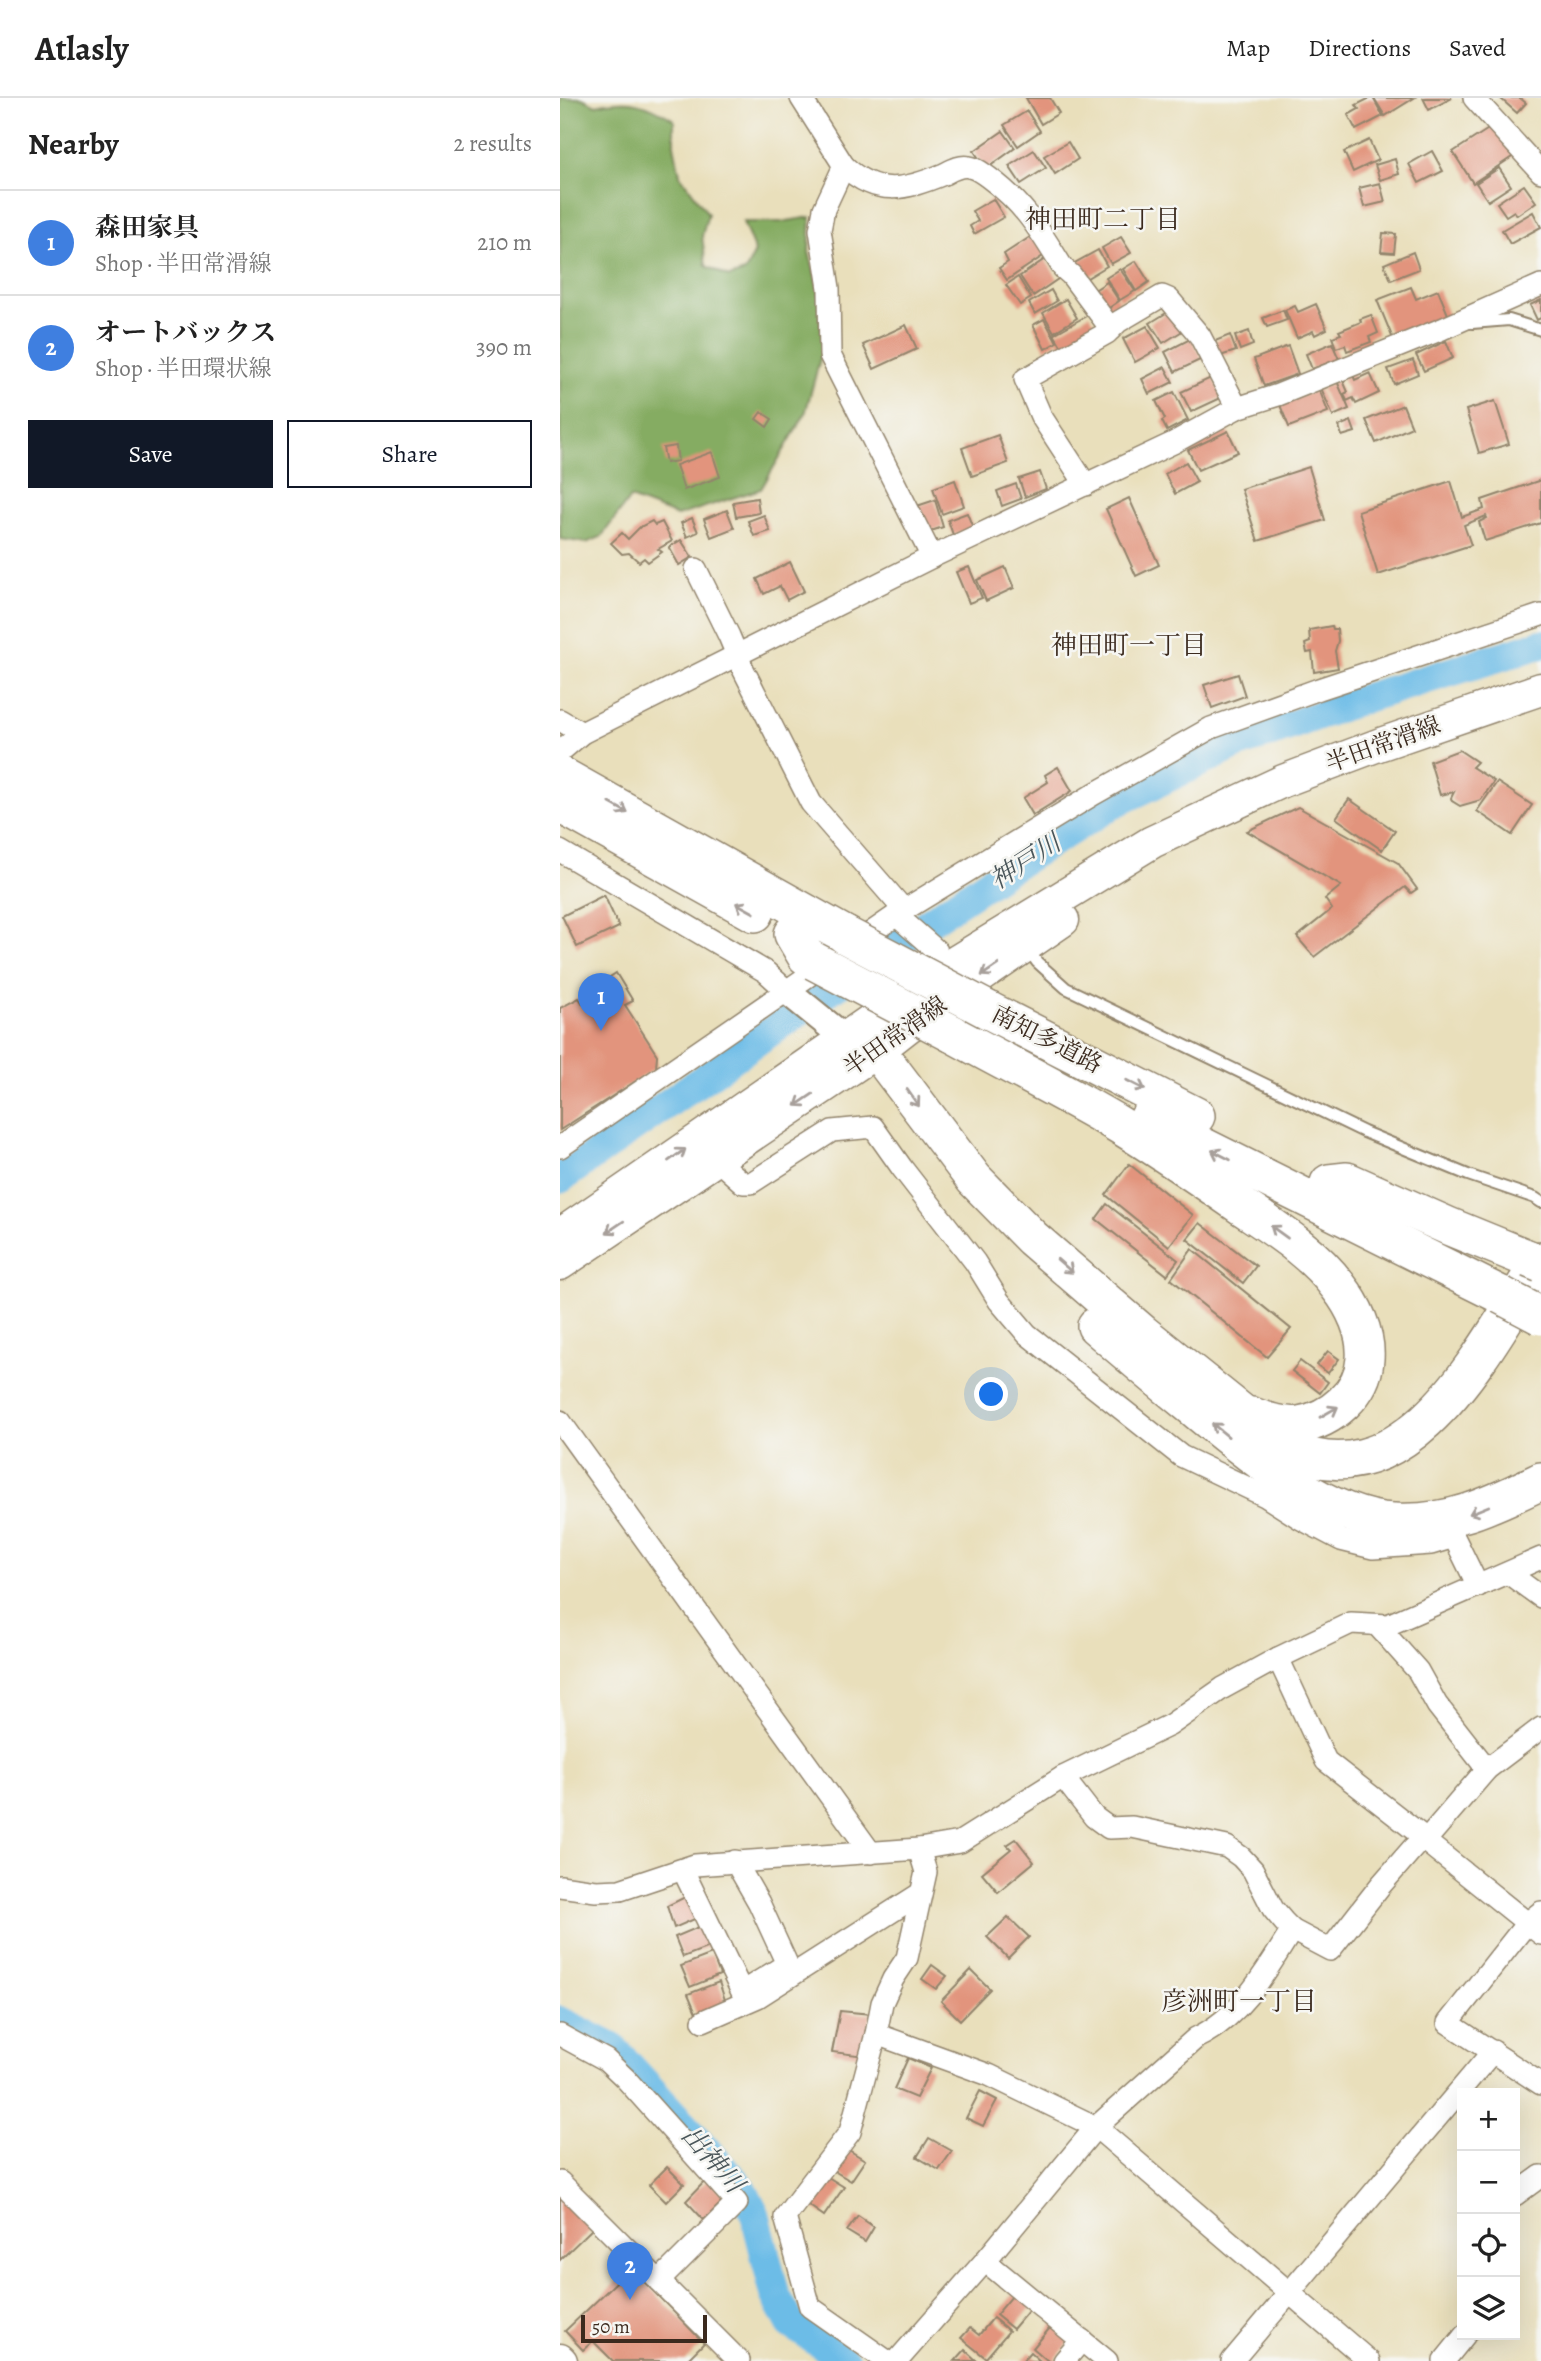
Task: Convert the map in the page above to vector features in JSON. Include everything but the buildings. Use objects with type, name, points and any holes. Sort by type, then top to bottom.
[{"type":"highway","name":"南知多道路","points":[[561,762],[820,945]]},
{"type":"highway","name":"南知多道路","points":[[560,804],[1071,1080],[1530,1277]]},
{"type":"highway","name":"南知多道路","points":[[969,1023],[1328,1183],[1530,1277],[1541,1316]]},
{"type":"highway","points":[[969,1023],[1281,1233],[1338,1284],[1355,1311],[1363,1335],[1365,1360],[1359,1383],[1343,1405],[1322,1418],[1297,1425],[1272,1423],[1241,1413]]},
{"type":"highway","points":[[853,1045],[901,1080],[950,1149],[1002,1209],[1142,1333],[1290,1449],[1317,1458],[1341,1459],[1363,1457],[1383,1451],[1404,1440],[1422,1426],[1470,1370],[1530,1277]]},
{"type":"highway","points":[[853,1045],[953,1192],[992,1234],[1126,1353],[1250,1455],[1317,1498],[1343,1511],[1391,1522],[1438,1520],[1466,1515],[1541,1481]]},
{"type":"highway","points":[[1275,1470],[1350,1480],[1377,1477],[1426,1453],[1478,1394],[1530,1277]]},
{"type":"main road","name":"半田常滑線","points":[[560,1264],[716,1159],[853,1045],[946,957],[1152,842],[1295,776],[1541,689]]},
{"type":"main road","name":"半田常滑線","points":[[560,1236],[853,1045],[909,1026],[1229,807]]},
{"type":"street","points":[[801,98],[844,166],[857,178],[892,189],[914,185],[961,166],[977,169],[1012,194],[1063,268],[1111,329]]},
{"type":"street","points":[[1474,98],[1541,172]]},
{"type":"street","points":[[844,166],[824,209],[820,230],[829,288],[830,355],[932,557]]},
{"type":"street","points":[[561,762],[582,733],[932,557],[1173,443],[1237,408],[1278,395],[1442,329],[1541,285]]},
{"type":"street","points":[[1086,485],[1041,416],[1025,379],[1111,329],[1161,296],[1169,299],[1200,336],[1237,408]]},
{"type":"street","points":[[696,569],[811,803],[901,915],[946,957]]},
{"type":"street","points":[[560,1147],[901,915],[1094,794],[1211,728],[1541,615]]},
{"type":"street","points":[[560,720],[582,733]]},
{"type":"street","points":[[560,851],[766,972],[853,1045]]},
{"type":"street","points":[[716,1159],[743,1183],[751,1183],[832,1132],[873,1127],[975,1262],[1012,1318],[1027,1334],[1181,1456],[1265,1496],[1301,1520],[1341,1540],[1383,1548],[1431,1544],[1454,1537],[1478,1586]]},
{"type":"street","points":[[560,1421],[871,1853]]},
{"type":"street","points":[[560,1886],[596,1891],[620,1890],[695,1866],[919,1849],[960,1842],[1063,1777],[1170,1724],[1223,1688],[1278,1658],[1351,1623],[1388,1625],[1541,1558]]},
{"type":"street","points":[[1507,1573],[1541,1597]]},
{"type":"street","points":[[1377,1625],[1418,1671],[1437,1705],[1487,1769]]},
{"type":"street","points":[[1278,1658],[1326,1761],[1536,1923],[1448,2023],[1541,2084]]},
{"type":"street","points":[[1063,1777],[1094,1817],[1109,1828],[1132,1827],[1227,1847],[1241,1857],[1252,1870],[1273,1909],[1292,1930],[1330,1950],[1414,1846],[1432,1833],[1487,1769],[1541,1728]]},
{"type":"street","points":[[887,2361],[810,2307],[785,2217],[850,2132],[882,2003],[892,1979],[907,1958],[926,1872],[919,1849]]},
{"type":"street","points":[[683,1870],[742,1992],[787,1964],[759,1903],[735,1861]]},
{"type":"street","points":[[703,2021],[758,1997],[921,1893]]},
{"type":"street","points":[[897,2361],[985,2261],[1096,2127],[1196,2038],[1208,2033],[1248,1997],[1292,1930]]},
{"type":"street","points":[[876,2034],[989,2074],[1096,2127],[1369,2361]]},
{"type":"street","points":[[560,2035],[606,2060],[625,2078],[737,2203],[659,2281]]},
{"type":"street","points":[[1232,2361],[1493,2051]]},
{"type":"street","points":[[1520,2191],[1541,2176]]},
{"type":"street","points":[[560,2182],[740,2361]]},
{"type":"street","points":[[985,2261],[1107,2361]]},
{"type":"street","points":[[1064,2361],[1082,2340]]},
{"type":"street","points":[[1444,2361],[1461,2340]]},
{"type":"lane","points":[[1442,329],[1481,321],[1509,320],[1541,330]]},
{"type":"lane","points":[[1025,946],[1037,962],[1066,988],[1326,1116],[1541,1202]]},
{"type":"green space","points":[[560,98],[582,98],[596,105],[637,103],[674,120],[674,145],[680,175],[708,214],[702,236],[706,266],[729,277],[745,272],[755,252],[743,222],[781,222],[811,217],[809,252],[819,289],[823,348],[805,414],[761,489],[677,516],[630,498],[601,537],[586,543],[560,539]]},
{"type":"waterway","name":"神戸川","points":[[560,1179],[887,950],[1005,871],[1117,802],[1236,745],[1369,697],[1541,644]]},
{"type":"waterway","name":"出神川","points":[[560,2021],[613,2048],[743,2190],[755,2214],[775,2294],[791,2324],[845,2361]]},
{"type":"place","name":"森田家具","points":[[601,1031]]},
{"type":"place","name":"オートバックス","points":[[630,2300]]},
{"type":"district","name":"神田町二丁目","points":[[1103,219]]},
{"type":"district","name":"神田町一丁目","points":[[1129,645]]},
{"type":"district","name":"彦洲町一丁目","points":[[1239,2001]]}]
